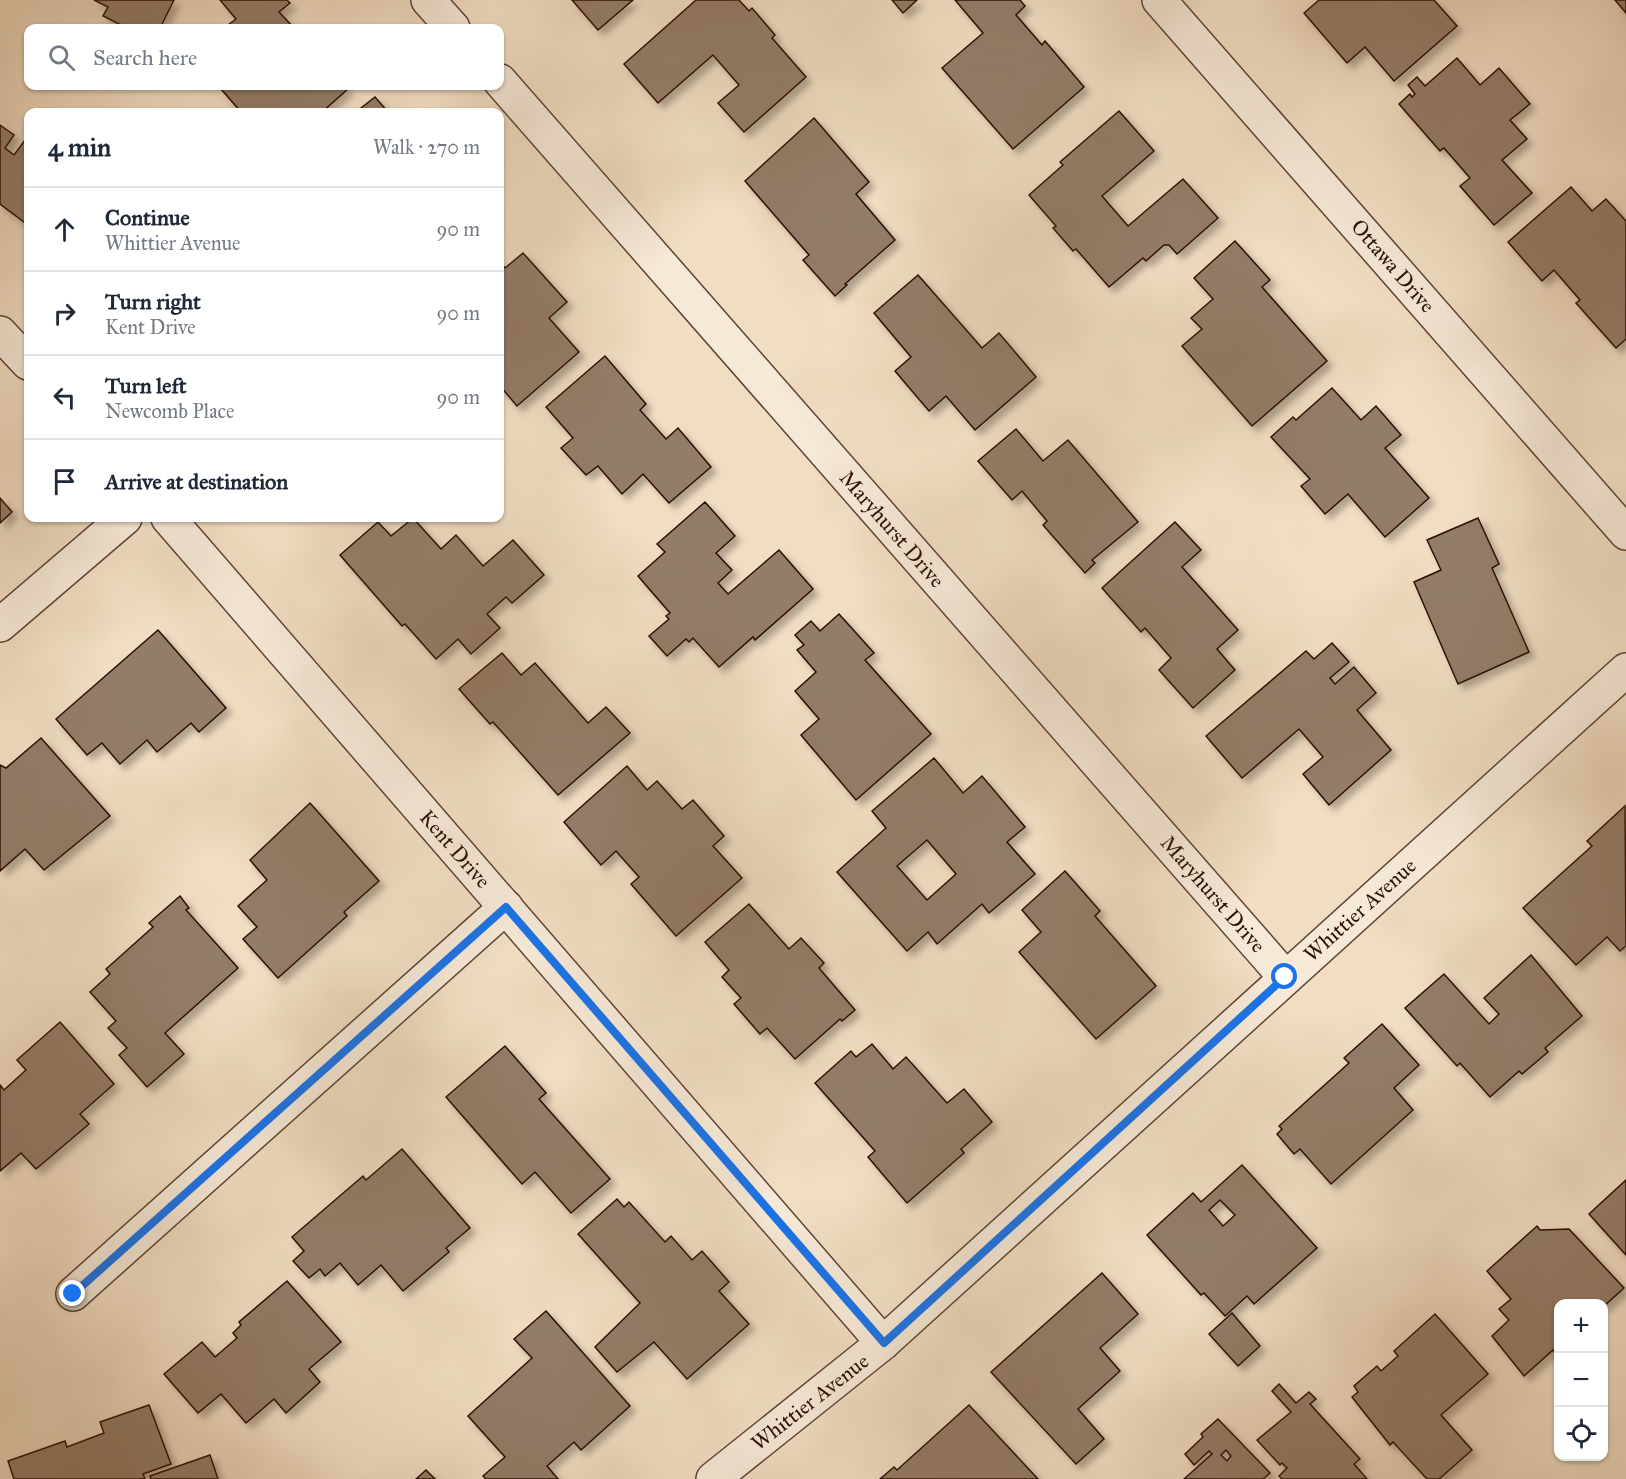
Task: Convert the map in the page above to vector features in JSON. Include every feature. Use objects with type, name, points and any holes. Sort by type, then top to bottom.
[{"type":"street","points":[[428,0],[449,24]]},
{"type":"street","name":"Ottawa Drive","points":[[1159,0],[1626,532]]},
{"type":"street","name":"Maryhurst Drive","points":[[504,86],[1285,977]]},
{"type":"street","points":[[0,333],[24,359]]},
{"type":"street","points":[[0,626],[120,522]]},
{"type":"street","name":"Kent Drive","points":[[171,522],[884,1343]]},
{"type":"street","name":"Whittier Avenue","points":[[712,1479],[884,1343],[1626,670]]},
{"type":"street","points":[[73,1294],[506,907]]},
{"type":"building","points":[[94,0],[174,0],[162,24],[119,24],[103,16],[108,7]]},
{"type":"building","points":[[220,0],[287,0],[290,3],[279,12],[290,24],[229,24],[236,19]]},
{"type":"building","points":[[572,0],[633,0],[598,30]]},
{"type":"building","points":[[696,0],[739,0],[749,11],[752,8],[775,35],[772,38],[806,77],[744,132],[718,103],[739,85],[713,55],[658,103],[624,64]]},
{"type":"building","points":[[892,0],[917,0],[903,13]]},
{"type":"building","points":[[955,0],[1020,0],[1025,6],[1016,15],[1042,45],[1045,41],[1084,87],[1013,149],[942,68],[983,33]]},
{"type":"building","points":[[1319,0],[1434,0],[1457,26],[1394,81],[1365,47],[1347,63],[1304,13]]},
{"type":"building","points":[[1615,0],[1626,0],[1626,13]]},
{"type":"building","points":[[1457,58],[1480,85],[1499,68],[1530,104],[1510,120],[1527,139],[1502,160],[1532,193],[1494,225],[1460,186],[1470,178],[1444,148],[1440,151],[1399,104],[1410,94],[1412,97],[1415,94],[1408,85],[1417,77],[1425,86]]},
{"type":"building","points":[[222,90],[347,90],[327,108],[238,108]]},
{"type":"building","points":[[375,97],[385,108],[361,108]]},
{"type":"building","points":[[1119,111],[1154,151],[1102,196],[1128,226],[1183,179],[1218,218],[1177,254],[1169,245],[1164,245],[1146,261],[1143,258],[1109,287],[1076,249],[1073,251],[1053,228],[1056,226],[1029,195],[1063,165],[1060,162]]},
{"type":"building","points":[[814,118],[869,182],[856,194],[895,240],[845,284],[847,285],[835,296],[803,260],[809,255],[745,181]]},
{"type":"building","points":[[0,125],[14,135],[5,148],[14,155],[24,141],[24,222],[0,204]]},
{"type":"building","points":[[1571,187],[1592,211],[1606,199],[1626,221],[1626,339],[1616,348],[1576,303],[1580,300],[1554,270],[1542,281],[1508,242]]},
{"type":"building","points":[[1235,241],[1270,280],[1262,287],[1327,361],[1252,426],[1182,346],[1202,329],[1191,318],[1213,299],[1194,278]]},
{"type":"building","points":[[523,253],[567,302],[549,318],[579,352],[517,406],[504,391],[505,268]]},
{"type":"building","points":[[918,275],[982,348],[999,333],[1036,377],[975,430],[946,396],[929,411],[895,371],[911,357],[874,313]]},
{"type":"building","points":[[605,356],[646,404],[640,410],[666,439],[678,428],[711,467],[669,503],[643,474],[622,494],[598,466],[586,475],[561,448],[573,438],[546,407]]},
{"type":"building","points":[[1332,388],[1361,420],[1376,406],[1401,435],[1385,448],[1429,498],[1385,537],[1348,494],[1325,514],[1301,486],[1310,479],[1271,437],[1293,417],[1296,420]]},
{"type":"building","points":[[1016,429],[1043,461],[1068,440],[1138,522],[1092,560],[1095,563],[1085,573],[1043,525],[1047,521],[1022,491],[1012,500],[978,461]]},
{"type":"building","points":[[0,498],[12,512],[0,523]]},
{"type":"building","points":[[705,502],[735,536],[716,553],[732,570],[718,583],[728,594],[779,550],[813,589],[755,640],[753,637],[719,667],[693,638],[689,642],[686,639],[667,656],[649,636],[669,619],[666,616],[670,613],[638,576],[665,552],[657,544]]},
{"type":"building","points":[[1478,518],[1499,564],[1492,568],[1529,652],[1458,684],[1414,582],[1441,570],[1427,540]]},
{"type":"building","points":[[378,522],[391,536],[408,522],[417,522],[441,549],[456,535],[483,566],[513,540],[544,575],[512,603],[506,597],[487,614],[500,628],[471,654],[458,639],[436,659],[405,624],[402,626],[340,555]]},
{"type":"building","points":[[1175,522],[1201,550],[1182,567],[1238,630],[1217,649],[1235,670],[1193,708],[1159,670],[1171,658],[1145,628],[1141,632],[1102,588]]},
{"type":"building","points":[[839,614],[874,653],[865,660],[931,734],[856,800],[801,735],[819,719],[795,691],[816,672],[797,650],[804,645],[795,635],[811,621],[820,631]]},
{"type":"building","points":[[158,630],[226,708],[199,732],[191,723],[157,752],[147,740],[120,764],[102,743],[87,755],[56,719]]},
{"type":"building","points":[[1332,643],[1349,662],[1330,678],[1335,684],[1354,667],[1376,693],[1357,710],[1391,750],[1329,805],[1303,774],[1323,757],[1299,729],[1242,778],[1206,736],[1306,651],[1314,659]]},
{"type":"building","points":[[502,653],[521,675],[535,663],[588,723],[606,707],[630,733],[558,795],[493,722],[490,724],[459,689]]},
{"type":"building","points":[[41,738],[110,816],[44,870],[25,849],[0,871],[0,765],[6,768]]},
{"type":"building","points":[[934,758],[963,793],[982,776],[1025,827],[1007,842],[1035,874],[989,913],[982,904],[937,944],[928,932],[907,951],[837,872],[886,828],[872,811]],"holes":[[[927,840],[956,874],[927,900],[897,866]]]},
{"type":"building","points":[[627,766],[647,790],[657,781],[682,809],[693,800],[724,836],[713,846],[742,878],[676,936],[631,884],[639,877],[616,851],[601,865],[564,822]]},
{"type":"building","points":[[310,803],[379,881],[344,912],[347,916],[278,978],[243,939],[257,927],[238,906],[267,880],[250,860]]},
{"type":"building","points":[[1625,806],[1626,946],[1620,951],[1607,937],[1576,965],[1523,908],[1592,846],[1587,841]]},
{"type":"building","points":[[1065,871],[1100,911],[1095,916],[1156,986],[1096,1039],[1019,952],[1041,932],[1022,910]]},
{"type":"building","points":[[180,896],[189,908],[186,910],[238,968],[165,1033],[184,1054],[147,1087],[119,1055],[127,1048],[108,1028],[116,1021],[90,992],[110,974],[106,969],[153,927],[149,923]]},
{"type":"building","points":[[749,904],[789,949],[801,938],[824,963],[819,968],[855,1010],[842,1021],[840,1019],[795,1059],[767,1028],[760,1034],[734,1004],[741,998],[722,977],[729,970],[705,942]]},
{"type":"building","points":[[1531,955],[1582,1016],[1545,1048],[1548,1052],[1522,1074],[1519,1071],[1490,1097],[1460,1063],[1457,1066],[1405,1008],[1444,974],[1489,1024],[1499,1014],[1484,998]]},
{"type":"building","points":[[60,1022],[114,1084],[80,1114],[89,1124],[36,1169],[21,1153],[0,1171],[0,1085],[4,1090],[26,1070],[17,1060]]},
{"type":"building","points":[[1382,1024],[1419,1065],[1394,1088],[1413,1110],[1331,1184],[1300,1149],[1294,1154],[1277,1134],[1282,1129],[1279,1126],[1349,1063],[1344,1058]]},
{"type":"building","points":[[872,1044],[893,1069],[906,1057],[947,1103],[964,1089],[992,1122],[961,1149],[964,1153],[907,1203],[868,1157],[875,1151],[815,1083],[851,1051],[856,1057]]},
{"type":"building","points":[[505,1046],[546,1093],[539,1099],[610,1179],[571,1213],[535,1172],[522,1184],[446,1097]]},
{"type":"building","points":[[402,1149],[470,1228],[446,1248],[449,1252],[403,1291],[381,1265],[358,1285],[340,1263],[325,1276],[320,1269],[309,1278],[293,1261],[304,1251],[292,1237],[363,1176],[366,1180]]},
{"type":"building","points":[[1242,1165],[1317,1248],[1254,1304],[1247,1296],[1225,1316],[1204,1293],[1201,1295],[1147,1235],[1193,1193],[1201,1202]],"holes":[[[1220,1200],[1235,1215],[1223,1226],[1209,1210]]]},
{"type":"building","points":[[1626,1180],[1626,1255],[1589,1214]]},
{"type":"building","points":[[617,1199],[624,1207],[629,1202],[665,1242],[671,1236],[692,1260],[702,1251],[729,1282],[719,1291],[749,1324],[687,1379],[654,1342],[617,1372],[595,1347],[640,1303],[578,1234]]},
{"type":"building","points":[[1537,1226],[1540,1230],[1569,1229],[1624,1288],[1608,1302],[1608,1299],[1554,1299],[1554,1352],[1553,1350],[1524,1376],[1492,1336],[1509,1320],[1499,1309],[1511,1299],[1487,1271]]},
{"type":"building","points":[[1102,1273],[1138,1314],[1100,1348],[1120,1371],[1078,1409],[1104,1439],[1076,1464],[991,1372]]},
{"type":"building","points":[[287,1281],[341,1342],[309,1369],[320,1382],[286,1413],[274,1399],[246,1423],[221,1394],[198,1413],[164,1374],[202,1342],[215,1357],[237,1338],[233,1333],[241,1325],[239,1322]]},
{"type":"building","points":[[546,1311],[630,1406],[581,1450],[574,1442],[547,1466],[558,1479],[486,1479],[483,1476],[505,1457],[468,1416],[532,1358],[514,1339]]},
{"type":"building","points":[[1232,1313],[1260,1346],[1238,1366],[1209,1334]]},
{"type":"building","points":[[1435,1314],[1488,1374],[1441,1415],[1472,1450],[1439,1479],[1427,1479],[1393,1442],[1390,1445],[1352,1397],[1358,1392],[1354,1386],[1377,1366],[1381,1371],[1398,1356],[1394,1351]]},
{"type":"building","points":[[1279,1384],[1296,1403],[1309,1392],[1316,1399],[1310,1404],[1360,1459],[1354,1464],[1367,1479],[1282,1479],[1279,1476],[1287,1468],[1282,1463],[1280,1465],[1257,1440],[1291,1412],[1272,1391]]},
{"type":"building","points":[[149,1405],[171,1464],[143,1474],[145,1479],[14,1479],[8,1461],[65,1441],[67,1447],[104,1433],[100,1422]]},
{"type":"building","points":[[969,1405],[1038,1479],[880,1479],[894,1467],[897,1470]]},
{"type":"building","points":[[1218,1419],[1270,1473],[1263,1479],[1184,1479],[1212,1454],[1209,1451],[1194,1465],[1185,1454],[1203,1437],[1201,1434]],"holes":[[[1226,1450],[1231,1456],[1227,1461],[1221,1455]]]},
{"type":"building","points":[[210,1455],[218,1479],[151,1479],[150,1476]]},
{"type":"building","points":[[426,1470],[435,1479],[416,1479]]},
{"type":"route","points":[[73,1294],[506,907],[884,1343],[1285,977]]}]
